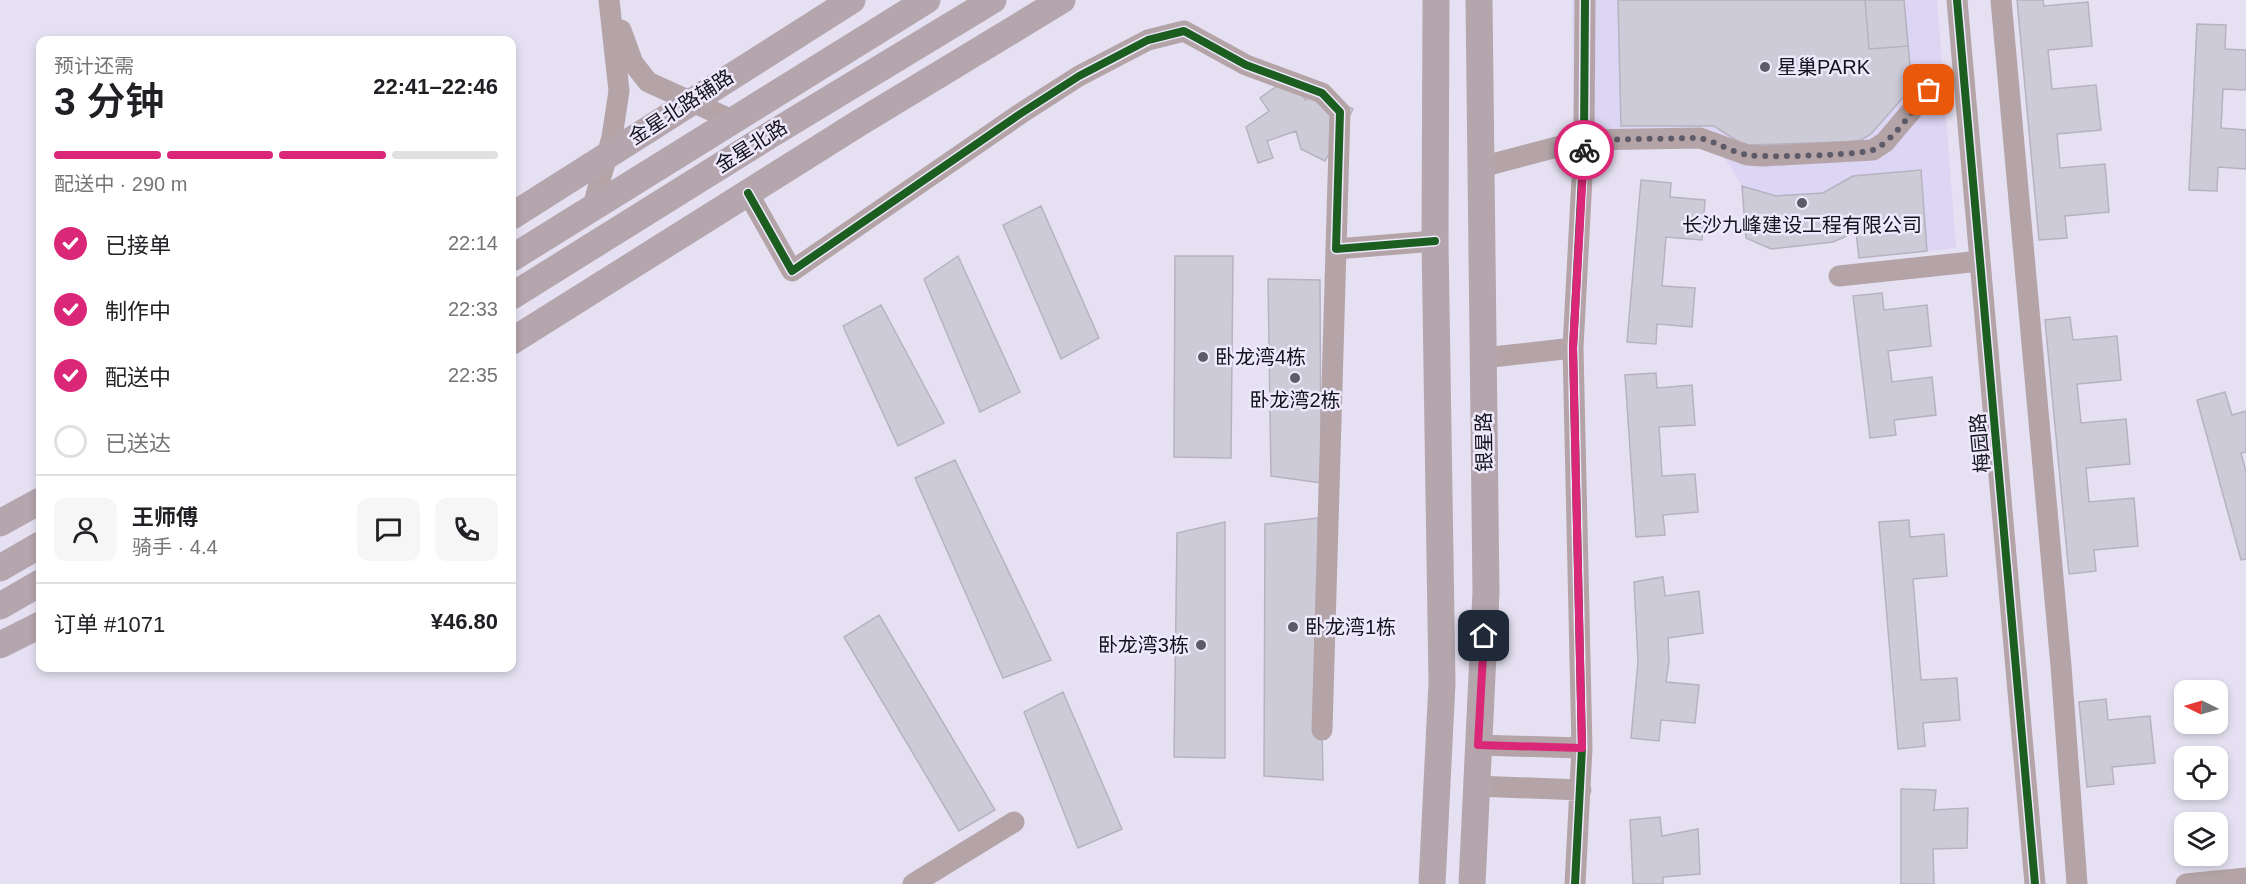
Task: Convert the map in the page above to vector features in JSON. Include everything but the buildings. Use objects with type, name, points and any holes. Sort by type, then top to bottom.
[{"type":"main road","name":"金星北路辅路","points":[[516,213],[852,0]]},
{"type":"main road","name":"金星北路","points":[[516,255],[927,0]]},
{"type":"main road","name":"金星北路","points":[[516,294],[770,135],[993,0]]},
{"type":"main road","points":[[516,338],[1062,0]]},
{"type":"main road","points":[[1432,884],[1442,683],[1435,241],[1437,0]]},
{"type":"main road","name":"银星路","points":[[1472,884],[1486,592],[1479,0]]},
{"type":"main road","points":[[0,523],[36,503]]},
{"type":"main road","points":[[0,567],[36,546]]},
{"type":"main road","points":[[0,606],[36,585]]},
{"type":"main road","points":[[0,645],[36,626]]},
{"type":"street","points":[[610,0],[633,63],[648,81],[732,120]]},
{"type":"street","points":[[593,206],[607,156],[619,91],[610,0]]},
{"type":"street","points":[[1575,884],[1582,748],[1573,348],[1584,140],[1585,0]]},
{"type":"street","name":"梅园路","points":[[1948,0],[1976,261],[2035,884]]},
{"type":"street","name":"梅园路","points":[[1957,0],[2026,884]]},
{"type":"street","points":[[2001,0],[2061,666],[2077,884]]},
{"type":"street","points":[[748,193],[792,271],[1079,76],[1148,40],[1184,31],[1246,65],[1322,93],[1340,112],[1322,730]]},
{"type":"street","points":[[1481,167],[1584,140],[1700,138],[1747,155],[1873,150],[1885,142],[1929,90]]},
{"type":"street","points":[[1336,249],[1435,241]]},
{"type":"street","points":[[1839,276],[1976,261]]},
{"type":"street","points":[[1483,358],[1573,348]]},
{"type":"street","points":[[1478,745],[1582,748]]},
{"type":"street","points":[[1476,786],[1581,790]]},
{"type":"street","points":[[913,884],[1014,822]]},
{"type":"street","points":[[2186,884],[2246,878]]},
{"type":"shaded area","name":"星巢PARK","points":[[1572,0],[1937,0],[1956,248],[1859,258],[1856,233],[1833,242],[1771,249],[1746,238],[1742,186],[1715,142],[1573,143]]},
{"type":"cycle path","points":[[1575,884],[1582,748],[1573,348],[1584,140],[1585,0]]},
{"type":"cycle path","points":[[1957,0],[2035,884]]},
{"type":"cycle path","points":[[748,193],[792,271],[1079,76],[1148,40],[1184,31],[1246,65],[1322,93],[1340,112],[1336,249],[1435,241]]},
{"type":"way so far","points":[[1584,150],[1584,140],[1700,138],[1747,155],[1873,150],[1885,142],[1929,90]]},
{"type":"place","name":"星巢PARK","points":[[1765,67]]},
{"type":"place","name":"长沙九峰建设工程有限公司","points":[[1802,203]]},
{"type":"place","name":"卧龙湾4栋","points":[[1203,357]]},
{"type":"place","name":"卧龙湾2栋","points":[[1295,378]]},
{"type":"place","name":"卧龙湾1栋","points":[[1293,627]]},
{"type":"place","name":"卧龙湾3栋","points":[[1201,645]]},
{"type":"route","points":[[1484,636],[1478,745],[1582,748],[1573,348],[1584,150]]}]
